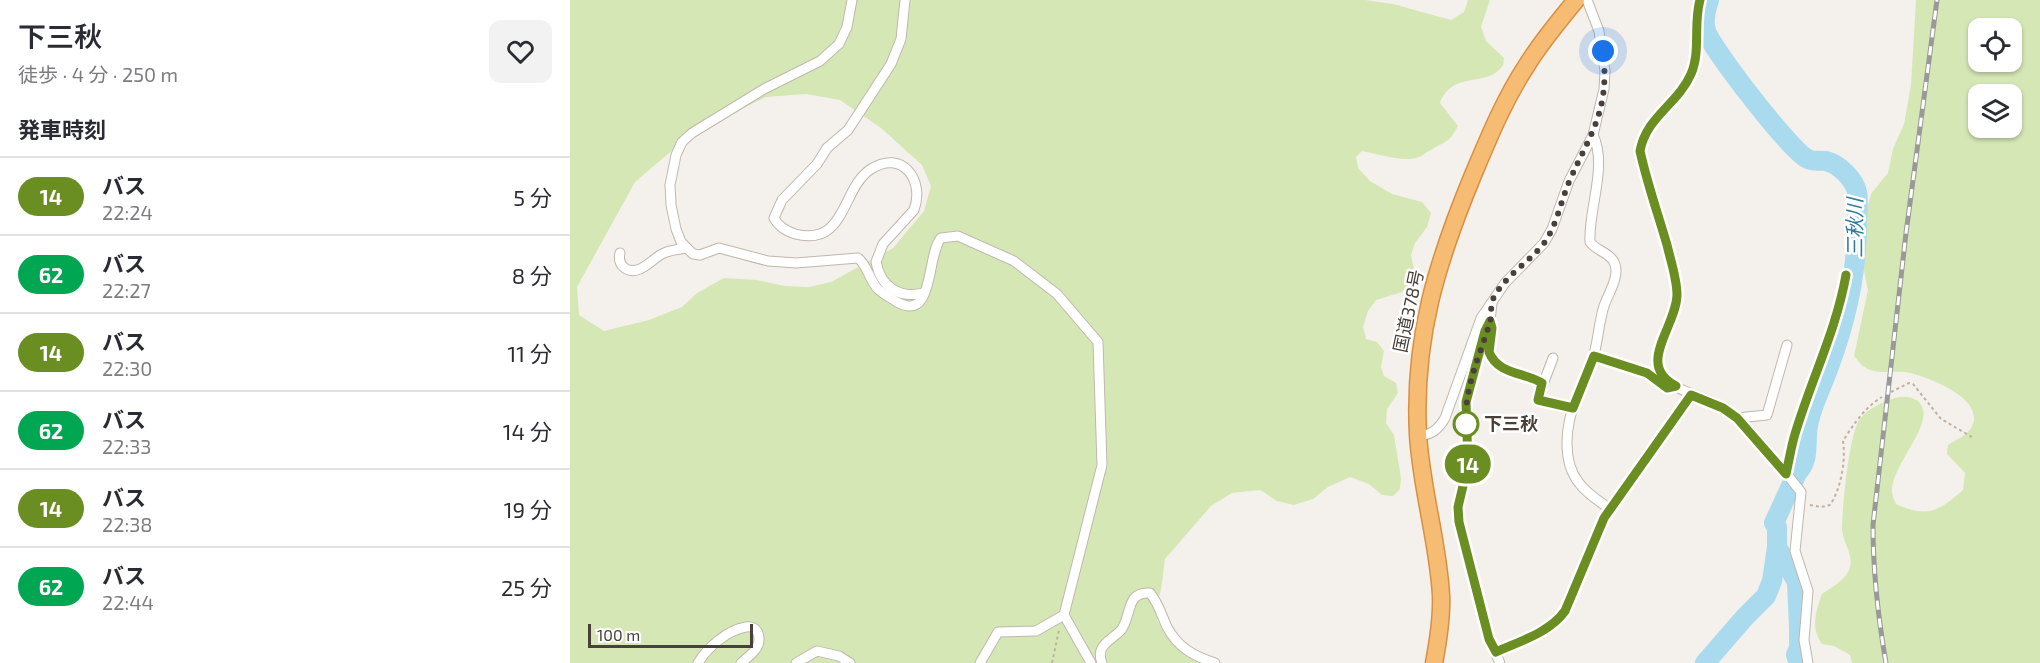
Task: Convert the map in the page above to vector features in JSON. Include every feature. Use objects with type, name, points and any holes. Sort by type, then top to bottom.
[{"type":"highway","name":"国道378号","points":[[1434,663],[1441,596],[1418,436],[1418,360],[1430,295],[1441,258],[1504,104],[1541,43],[1576,0]]},
{"type":"street","points":[[852,0],[843,37],[839,44],[820,61],[764,89],[704,124],[682,142],[676,155],[670,185],[676,229],[681,242],[700,255],[719,248],[768,261],[819,262],[858,258],[879,290],[905,306],[913,307],[918,304],[930,280],[935,245],[941,238],[958,236],[1014,261],[1058,294],[1098,342],[1102,465],[1064,615],[1091,663]]},
{"type":"street","points":[[905,0],[901,39],[891,64],[848,130],[827,147],[818,164],[782,200],[774,218],[777,223],[793,233],[804,236],[827,230],[837,223],[854,187],[870,169],[881,164],[902,166],[914,176],[918,188],[917,202],[914,210],[883,244],[876,262],[882,281],[893,291],[913,296],[924,293]]},
{"type":"street","points":[[1418,436],[1428,435],[1440,428],[1476,330],[1492,301],[1520,266],[1544,243],[1552,230],[1569,182],[1593,135],[1604,90],[1605,71],[1599,31],[1587,0]]},
{"type":"street","points":[[1700,0],[1697,40],[1690,76],[1647,129],[1640,151],[1677,286],[1674,309],[1659,352],[1658,370],[1662,377],[1676,386],[1723,408],[1737,418],[1800,492],[1801,503],[1795,550],[1808,591],[1804,628],[1808,663]]},
{"type":"street","points":[[1593,135],[1597,144],[1596,191],[1590,242],[1593,247],[1610,256],[1616,269],[1601,318],[1594,356],[1573,408],[1567,452],[1572,473],[1587,493],[1610,509]]},
{"type":"street","points":[[620,253],[618,260],[622,267],[639,270],[666,252],[687,248]]},
{"type":"street","points":[[1788,477],[1795,434],[1826,351],[1846,275]]},
{"type":"street","points":[[1492,301],[1490,321],[1466,402],[1468,465],[1458,507],[1459,522],[1489,639],[1500,663]]},
{"type":"street","points":[[1490,321],[1492,328],[1489,352],[1491,357],[1516,375],[1529,377],[1542,383]]},
{"type":"street","points":[[1737,418],[1767,415],[1787,345]]},
{"type":"street","points":[[1594,356],[1647,373],[1667,388],[1676,386]]},
{"type":"street","points":[[1553,358],[1542,383],[1538,400],[1573,408]]},
{"type":"street","points":[[1496,652],[1558,621],[1565,611],[1594,538],[1610,509],[1691,395]]},
{"type":"street","points":[[1101,663],[1099,657],[1101,646],[1121,630],[1131,602],[1143,592],[1150,593],[1159,605],[1167,628],[1181,647],[1190,655],[1215,663]]},
{"type":"street","points":[[980,663],[998,632],[1036,631],[1064,615]]},
{"type":"street","points":[[698,663],[712,645],[729,634],[745,627],[753,628],[758,632],[760,638],[756,649],[741,663]]},
{"type":"street","points":[[796,663],[817,651],[828,652],[850,663]]},
{"type":"path","points":[[1891,392],[1909,383],[1913,384],[1941,419],[1972,437]]},
{"type":"path","points":[[1801,503],[1821,507],[1830,505],[1836,497],[1845,452],[1843,441],[1856,421],[1875,401],[1882,397]]},
{"type":"path","points":[[1052,663],[1064,615]]},
{"type":"green space","points":[[570,0],[1365,0],[1393,4],[1451,20],[1464,12],[1468,0],[1490,0],[1481,27],[1486,41],[1504,58],[1503,65],[1489,76],[1462,82],[1453,86],[1446,93],[1440,103],[1458,126],[1452,136],[1422,156],[1413,159],[1398,159],[1362,151],[1356,157],[1358,168],[1370,181],[1392,194],[1422,202],[1431,213],[1427,227],[1415,243],[1411,255],[1415,274],[1402,292],[1376,300],[1368,311],[1363,327],[1366,339],[1377,342],[1384,351],[1381,367],[1384,376],[1396,383],[1398,393],[1387,409],[1386,423],[1394,435],[1401,478],[1400,489],[1393,496],[1382,495],[1369,484],[1350,477],[1328,487],[1313,499],[1294,505],[1277,501],[1260,490],[1232,493],[1211,506],[1165,559],[1161,590],[1155,609],[1158,622],[1174,645],[1189,656],[1207,663],[570,663]],"holes":[[[806,94],[840,100],[881,128],[922,165],[931,186],[924,211],[893,248],[831,282],[809,287],[724,278],[697,293],[682,307],[649,320],[604,331],[579,315],[577,287],[635,182],[669,153],[713,123],[766,97]]]},
{"type":"green space","points":[[1916,0],[2040,0],[2040,663],[1852,663],[1850,655],[1834,646],[1822,644],[1816,632],[1816,613],[1822,594],[1837,584],[1849,570],[1851,560],[1842,530],[1847,472],[1856,427],[1868,411],[1899,397],[1914,399],[1922,407],[1924,415],[1917,436],[1893,481],[1892,493],[1896,504],[1924,512],[1939,508],[1963,490],[1965,473],[1947,454],[1948,445],[1966,434],[1973,424],[1974,414],[1969,405],[1961,396],[1938,383],[1905,372],[1873,371],[1863,366],[1854,356],[1868,290],[1864,271],[1866,213],[1871,194],[1888,173],[1893,149],[1904,124],[1911,85]]},
{"type":"waterway","name":"三秋川","points":[[1705,663],[1766,596],[1772,581],[1777,547],[1777,527],[1774,523],[1805,460],[1810,417],[1836,347],[1847,307],[1854,266],[1858,203],[1853,182],[1845,173],[1836,165],[1826,161],[1810,160],[1799,153],[1770,121],[1722,58],[1705,27],[1709,0]]},
{"type":"waterway","points":[[1777,547],[1797,582],[1799,648],[1796,655],[1799,663]]},
{"type":"railway","points":[[1886,663],[1877,594],[1873,525],[1906,233],[1937,0]]},
{"type":"bus line","name":"14","points":[[1700,0],[1697,40],[1690,76],[1647,129],[1640,151],[1677,286],[1677,298],[1659,352],[1658,362],[1658,370],[1662,377],[1676,386],[1667,388],[1647,373],[1594,356],[1573,408],[1538,400],[1542,383],[1529,377],[1516,375],[1495,362],[1489,352],[1492,336],[1490,321],[1485,331],[1466,402],[1465,444],[1468,465],[1458,507],[1459,522],[1489,639],[1496,652],[1558,621],[1565,611],[1604,518],[1691,395],[1723,408],[1737,418],[1786,474],[1795,434],[1826,351],[1846,275]]},
{"type":"place","name":"下三秋","points":[[1466,424]]},
{"type":"route","points":[[1466,424],[1466,402],[1485,331],[1490,321],[1492,301],[1520,266],[1544,243],[1552,230],[1569,182],[1593,135],[1604,90],[1603,51]]}]
